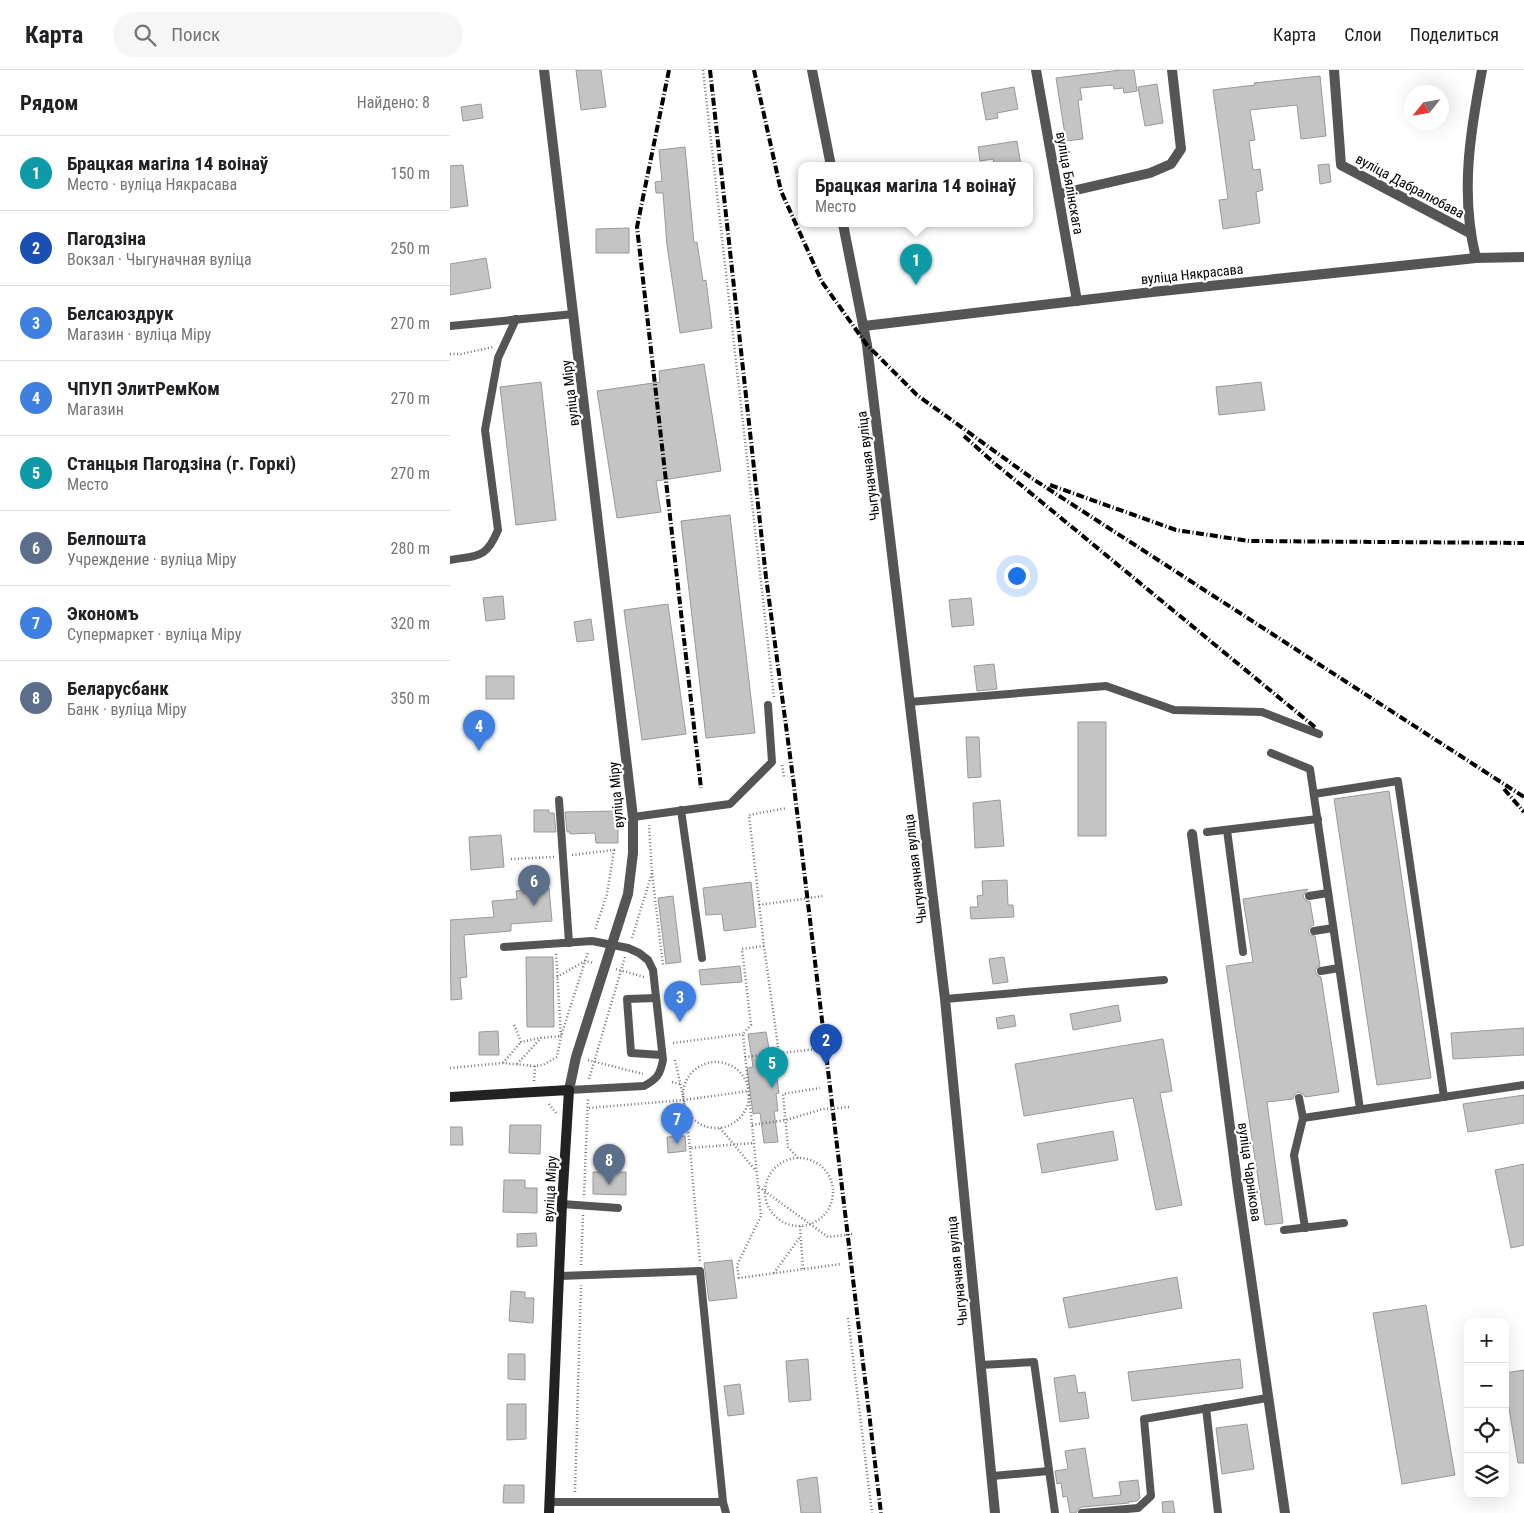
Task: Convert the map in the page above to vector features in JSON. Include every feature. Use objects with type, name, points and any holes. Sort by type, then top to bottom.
[{"type":"street","name":"вуліца Міру","points":[[544,70],[633,817],[631,876],[623,911],[576,1056],[569,1090],[562,1204],[549,1513]]},
{"type":"street","points":[[812,70],[830,162]]},
{"type":"street","name":"вуліца Бялінскага","points":[[1036,70],[1077,301]]},
{"type":"street","points":[[1059,194],[1150,173],[1171,164],[1181,148],[1172,70]]},
{"type":"street","name":"вуліца Дабралюбава","points":[[1334,70],[1342,165],[1470,233]]},
{"type":"street","points":[[1476,258],[1470,233],[1467,183],[1471,128],[1482,70]]},
{"type":"street","name":"Чыгуначная вуліца","points":[[844,227],[864,326],[945,999],[995,1513]]},
{"type":"street","name":"вуліца Някрасава","points":[[864,326],[1476,258],[1524,256]]},
{"type":"street","name":"вуліца Чарнікова","points":[[1192,834],[1238,1189],[1285,1513]]},
{"type":"street","points":[[450,1097],[569,1090]]},
{"type":"lane","points":[[450,326],[574,314]]},
{"type":"lane","points":[[450,560],[483,554],[493,543],[498,530],[485,430],[498,358],[516,319]]},
{"type":"lane","points":[[909,702],[1106,686],[1174,710],[1262,712],[1319,734]]},
{"type":"lane","points":[[633,817],[730,804],[772,762],[771,704]]},
{"type":"lane","points":[[1271,753],[1310,769],[1360,1109]]},
{"type":"lane","points":[[1314,794],[1398,782],[1444,1097]]},
{"type":"lane","points":[[559,800],[569,943]]},
{"type":"lane","points":[[681,810],[702,958]]},
{"type":"lane","points":[[1206,832],[1318,819]]},
{"type":"lane","points":[[1227,830],[1243,952]]},
{"type":"lane","points":[[1309,896],[1328,893]]},
{"type":"lane","points":[[1314,931],[1333,928]]},
{"type":"lane","points":[[504,947],[592,941],[628,948],[639,953],[648,960],[653,970],[662,1055],[660,1073],[653,1081],[644,1086],[569,1090]]},
{"type":"lane","points":[[1321,971],[1339,968]]},
{"type":"lane","points":[[945,999],[1164,980]]},
{"type":"lane","points":[[656,998],[626,999],[632,1053],[662,1055]]},
{"type":"lane","points":[[1303,1118],[1524,1085]]},
{"type":"lane","points":[[1299,1098],[1303,1118],[1294,1155],[1305,1228]]},
{"type":"lane","points":[[562,1204],[618,1208]]},
{"type":"lane","points":[[1284,1230],[1344,1223]]},
{"type":"lane","points":[[560,1276],[700,1271],[722,1502],[726,1513]]},
{"type":"lane","points":[[980,1365],[1034,1362],[1055,1513]]},
{"type":"lane","points":[[1082,1513],[1138,1511],[1151,1496],[1144,1419],[1267,1398]]},
{"type":"lane","points":[[1206,1408],[1218,1513]]},
{"type":"lane","points":[[992,1476],[1049,1471]]},
{"type":"lane","points":[[549,1502],[722,1502]]},
{"type":"path","points":[[703,70],[771,704]]},
{"type":"path","points":[[450,354],[461,354],[504,345]]},
{"type":"path","points":[[782,758],[784,777]]},
{"type":"path","points":[[782,1075],[764,946],[749,815],[787,808]]},
{"type":"path","points":[[648,815],[652,873],[664,974]]},
{"type":"path","points":[[511,859],[563,856]]},
{"type":"path","points":[[631,940],[652,873]]},
{"type":"path","points":[[759,905],[823,896]]},
{"type":"path","points":[[503,1063],[521,1042],[561,1036],[556,944]]},
{"type":"path","points":[[673,1043],[742,1034],[750,1025],[742,949],[764,946]]},
{"type":"path","points":[[589,1081],[626,955]]},
{"type":"path","points":[[557,977],[585,961],[596,964]]},
{"type":"path","points":[[612,968],[648,978]]},
{"type":"path","points":[[514,1025],[521,1042]]},
{"type":"path","points":[[742,1034],[762,1216],[737,1265],[739,1278],[841,1264]]},
{"type":"path","points":[[517,1064],[541,1038]]},
{"type":"path","points":[[745,1057],[816,1049]]},
{"type":"path","points":[[450,1068],[503,1063],[543,1065],[557,1057],[558,1051],[563,1053]]},
{"type":"path","points":[[584,1059],[648,1075]]},
{"type":"path","points":[[675,1063],[680,1084],[684,1100],[686,1108],[696,1122],[712,1128],[728,1126],[742,1115],[746,1108],[748,1091],[746,1083],[736,1069],[720,1063],[712,1063],[696,1069],[690,1075],[683,1091],[684,1100],[687,1127],[690,1148],[700,1271]]},
{"type":"path","points":[[534,1081],[535,1066]]},
{"type":"path","points":[[672,1082],[680,1084]]},
{"type":"path","points":[[798,1158],[788,1147],[783,1094],[820,1088]]},
{"type":"path","points":[[588,1108],[684,1100],[748,1091]]},
{"type":"path","points":[[574,1502],[588,1096]]},
{"type":"path","points":[[752,1126],[786,1120],[823,1109],[850,1107]]},
{"type":"path","points":[[673,1127],[687,1127]]},
{"type":"path","points":[[720,1128],[757,1172]]},
{"type":"path","points":[[690,1148],[754,1142]]},
{"type":"path","points":[[798,1158],[806,1159],[820,1166],[826,1172],[832,1188],[832,1196],[827,1211],[822,1217],[810,1224],[792,1226],[777,1218],[767,1205],[766,1192],[767,1181],[776,1168],[782,1163],[798,1158]]},
{"type":"path","points":[[758,1187],[828,1237],[853,1234]]},
{"type":"path","points":[[800,1226],[803,1269]]},
{"type":"path","points":[[774,1273],[800,1237]]},
{"type":"path","points":[[848,1318],[872,1513]]},
{"type":"building","points":[[576,70],[601,70],[606,107],[581,110]]},
{"type":"building","points":[[1134,70],[1137,91],[1124,93],[1123,88],[1114,89],[1113,85],[1080,88],[1082,100],[1078,100],[1083,139],[1066,141],[1056,78]]},
{"type":"building","points":[[1320,76],[1326,136],[1301,139],[1297,105],[1250,110],[1255,140],[1249,141],[1253,170],[1260,169],[1263,190],[1256,192],[1260,223],[1223,229],[1219,200],[1228,199],[1213,90],[1255,85],[1254,83]]},
{"type":"building","points":[[1157,84],[1163,123],[1145,126],[1138,87]]},
{"type":"building","points":[[1014,87],[1018,109],[997,113],[998,118],[986,120],[981,93]]},
{"type":"building","points":[[481,104],[483,118],[463,121],[461,107]]},
{"type":"building","points":[[1017,141],[1020,162],[994,162],[993,159],[980,161],[978,147]]},
{"type":"building","points":[[685,147],[694,243],[697,242],[703,281],[706,280],[712,328],[680,333],[667,245],[663,193],[656,193],[655,182],[662,181],[659,150]]},
{"type":"building","points":[[1329,164],[1331,182],[1320,184],[1318,165]]},
{"type":"building","points":[[463,165],[468,206],[450,208],[450,166]]},
{"type":"building","points":[[629,228],[629,253],[596,253],[596,229]]},
{"type":"building","points":[[486,258],[491,288],[450,295],[450,264]]},
{"type":"building","points":[[704,364],[721,471],[656,481],[661,512],[617,518],[597,391],[660,382],[659,371]]},
{"type":"building","points":[[541,382],[556,520],[516,525],[500,387]]},
{"type":"building","points":[[1261,382],[1265,410],[1219,415],[1216,387]]},
{"type":"building","points":[[730,515],[755,733],[706,738],[681,521]]},
{"type":"building","points":[[503,596],[505,619],[486,621],[483,598]]},
{"type":"building","points":[[971,598],[974,625],[952,627],[949,600]]},
{"type":"building","points":[[668,604],[686,734],[642,740],[624,610]]},
{"type":"building","points":[[591,619],[594,640],[577,642],[574,622]]},
{"type":"building","points":[[994,664],[997,689],[977,691],[974,666]]},
{"type":"building","points":[[486,676],[514,676],[514,699],[486,699]]},
{"type":"building","points":[[1078,722],[1106,722],[1106,836],[1078,836]]},
{"type":"building","points":[[966,737],[979,737],[981,777],[968,778]]},
{"type":"building","points":[[1389,791],[1431,1078],[1377,1085],[1334,799]]},
{"type":"building","points":[[1000,800],[1004,846],[975,848],[973,803]]},
{"type":"building","points":[[534,810],[549,810],[549,813],[554,813],[556,832],[534,832]]},
{"type":"building","points":[[618,811],[618,843],[596,843],[595,833],[570,834],[570,832],[567,832],[565,812]]},
{"type":"building","points":[[501,835],[504,867],[471,870],[469,837]]},
{"type":"building","points":[[1007,880],[1008,905],[1013,905],[1014,917],[971,919],[970,907],[978,907],[977,896],[983,895],[982,881]]},
{"type":"building","points":[[751,882],[756,927],[724,931],[722,914],[706,915],[703,888]]},
{"type":"building","points":[[549,888],[552,921],[511,924],[511,931],[464,935],[467,977],[460,978],[462,999],[451,1000],[450,920],[494,917],[492,901],[517,899],[516,891]]},
{"type":"building","points":[[1308,889],[1303,896],[1305,900],[1310,902],[1314,925],[1308,931],[1310,935],[1315,936],[1320,966],[1315,971],[1321,977],[1339,1092],[1305,1097],[1298,1092],[1293,1099],[1267,1102],[1283,1223],[1265,1225],[1226,966],[1253,962],[1243,899]]},
{"type":"building","points":[[673,896],[681,962],[666,964],[658,898]]},
{"type":"building","points":[[526,957],[553,957],[554,1027],[527,1027]]},
{"type":"building","points":[[1004,957],[1008,982],[993,984],[989,959]]},
{"type":"building","points":[[740,966],[742,982],[701,985],[699,970]]},
{"type":"building","points":[[1118,1005],[1121,1021],[1073,1030],[1070,1014]]},
{"type":"building","points":[[1014,1015],[1016,1026],[998,1029],[996,1018]]},
{"type":"building","points":[[1524,1028],[1524,1055],[1453,1059],[1451,1033]]},
{"type":"building","points":[[498,1031],[499,1055],[479,1055],[479,1032]]},
{"type":"building","points":[[766,1032],[772,1065],[775,1064],[779,1093],[776,1094],[778,1111],[774,1111],[778,1142],[764,1143],[760,1113],[753,1114],[747,1068],[753,1067],[748,1034]]},
{"type":"building","points":[[1163,1039],[1172,1091],[1160,1093],[1182,1205],[1156,1210],[1133,1098],[1024,1116],[1015,1064]]},
{"type":"building","points":[[1524,1095],[1524,1123],[1468,1132],[1463,1104]]},
{"type":"building","points":[[510,1125],[541,1125],[540,1154],[509,1153]]},
{"type":"building","points":[[450,1127],[462,1127],[463,1145],[450,1145]]},
{"type":"building","points":[[1113,1131],[1118,1160],[1042,1173],[1037,1144]]},
{"type":"building","points":[[685,1136],[686,1151],[668,1153],[667,1137]]},
{"type":"building","points":[[1524,1164],[1524,1245],[1511,1248],[1495,1170]]},
{"type":"building","points":[[593,1172],[626,1172],[626,1195],[593,1194]]},
{"type":"building","points":[[504,1180],[525,1180],[525,1188],[537,1188],[537,1213],[503,1212]]},
{"type":"building","points":[[536,1233],[537,1246],[517,1247],[517,1234]]},
{"type":"building","points":[[732,1260],[737,1298],[709,1301],[704,1263]]},
{"type":"building","points":[[1177,1277],[1182,1308],[1069,1328],[1063,1298]]},
{"type":"building","points":[[511,1291],[525,1292],[525,1298],[534,1298],[533,1323],[509,1321]]},
{"type":"building","points":[[1426,1305],[1455,1475],[1402,1484],[1373,1313]]},
{"type":"building","points":[[508,1354],[525,1354],[525,1380],[508,1379]]},
{"type":"building","points":[[808,1359],[811,1400],[789,1402],[786,1361]]},
{"type":"building","points":[[1240,1359],[1243,1388],[1132,1401],[1128,1372]]},
{"type":"building","points":[[1524,1370],[1524,1463],[1518,1463],[1509,1408],[1509,1372]]},
{"type":"building","points":[[1075,1375],[1078,1393],[1085,1392],[1089,1418],[1060,1422],[1054,1378]]},
{"type":"building","points":[[740,1384],[744,1414],[728,1416],[724,1386]]},
{"type":"building","points":[[507,1404],[526,1404],[526,1439],[507,1440]]},
{"type":"building","points":[[1247,1424],[1254,1469],[1222,1474],[1216,1428]]},
{"type":"building","points":[[1085,1448],[1093,1498],[1121,1495],[1119,1482],[1138,1480],[1140,1498],[1129,1503],[1082,1507],[1076,1513],[1070,1513],[1067,1496],[1063,1497],[1061,1483],[1057,1484],[1055,1471],[1068,1469],[1065,1451]]},
{"type":"building","points":[[817,1477],[821,1513],[801,1513],[797,1480]]},
{"type":"building","points":[[504,1485],[524,1485],[524,1503],[503,1503]]},
{"type":"building","points":[[1173,1501],[1175,1513],[1163,1513],[1162,1502]]},
{"type":"railway","points":[[669,70],[637,227],[701,788]]},
{"type":"railway","points":[[710,70],[766,577],[793,778],[881,1513]]},
{"type":"railway","points":[[754,70],[781,191],[822,282],[867,345],[917,395],[1033,479],[1524,797]]},
{"type":"railway","points":[[964,436],[1316,728]]},
{"type":"railway","points":[[1050,485],[1176,530],[1249,541],[1524,543]]},
{"type":"railway","points":[[1504,789],[1524,812]]},
{"type":"place","name":"Брацкая магіла 14 воінаў","points":[[916,285]]},
{"type":"place","name":"ЧПУП ЭлитРемКом","points":[[479,751]]},
{"type":"place","name":"Белпошта","points":[[534,906]]},
{"type":"place","name":"Белсаюздрук","points":[[680,1022]]},
{"type":"place","name":"Пагодзіна","points":[[826,1065]]},
{"type":"place","name":"Станцыя Пагодзіна (г. Горкі)","points":[[772,1088]]},
{"type":"place","name":"Экономъ","points":[[677,1144]]},
{"type":"place","name":"Беларусбанк","points":[[609,1185]]}]
